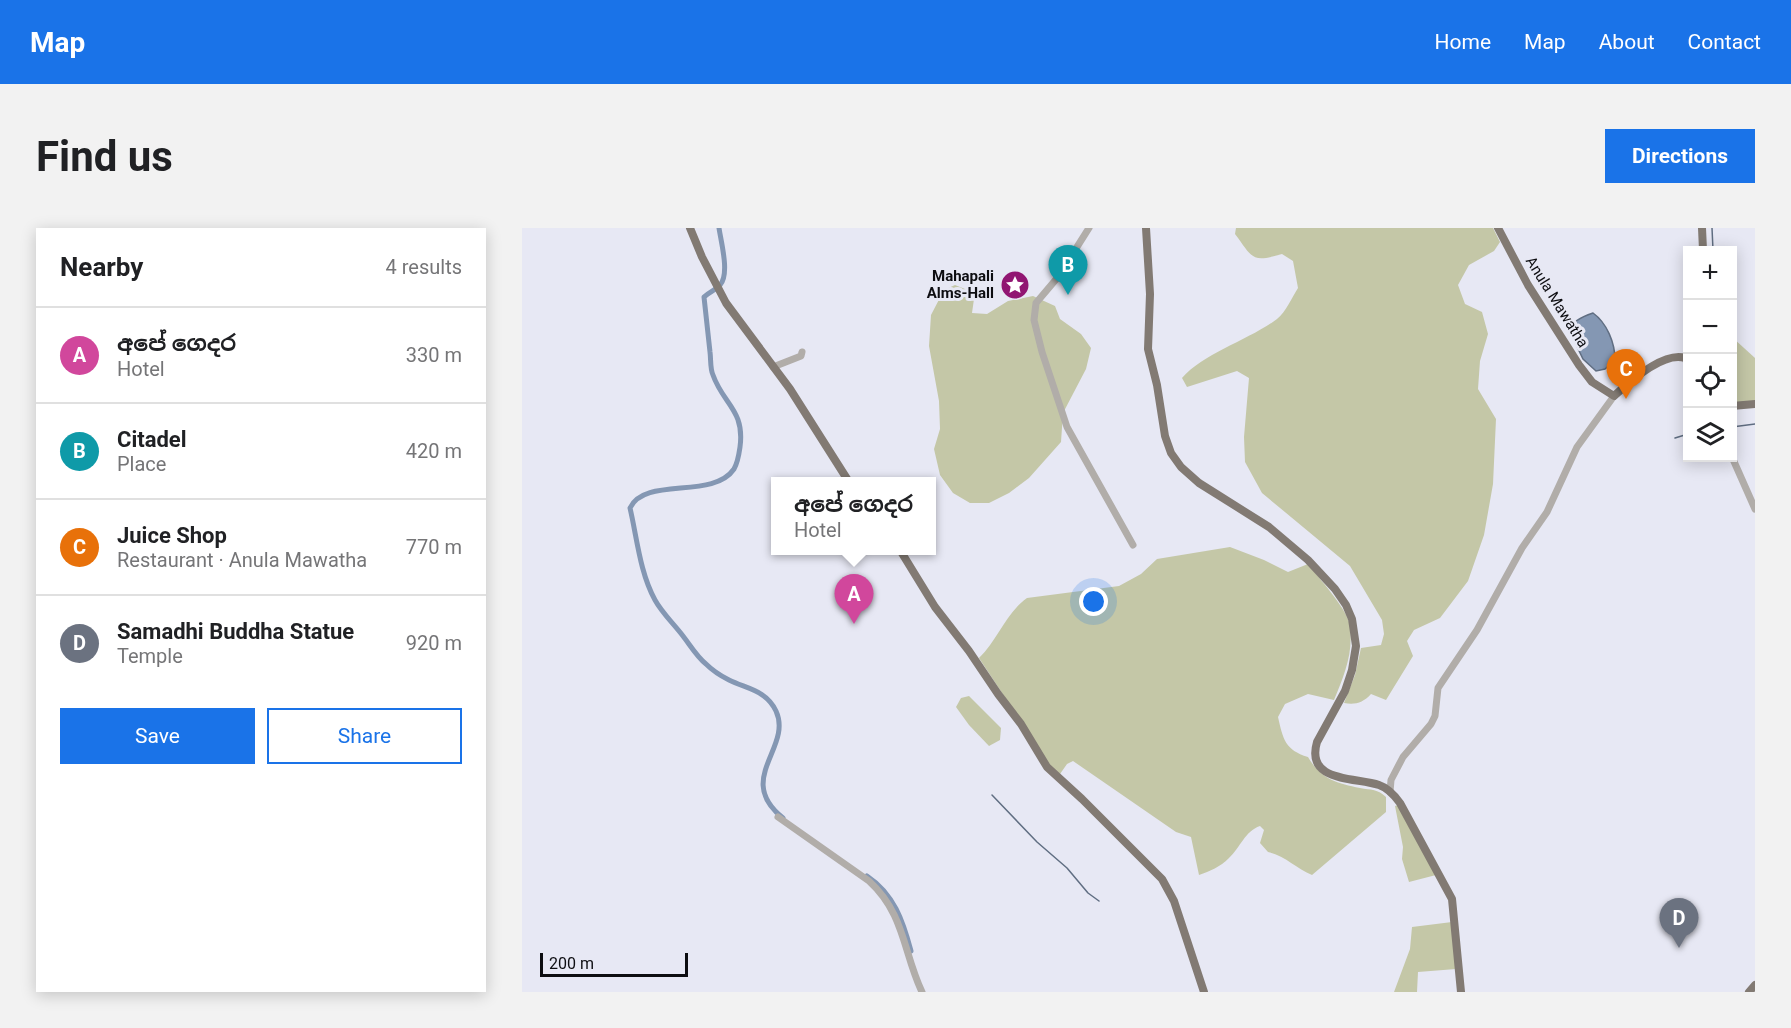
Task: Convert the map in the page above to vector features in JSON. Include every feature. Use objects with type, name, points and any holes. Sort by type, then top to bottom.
[{"type":"main road","points":[[690,228],[720,293],[773,367],[846,477]]},
{"type":"main road","points":[[1146,228],[1150,294],[1148,349],[1157,385],[1165,436],[1171,453],[1181,467],[1199,483],[1269,526],[1308,560],[1344,601],[1355,628],[1356,652],[1348,684],[1317,742],[1316,759],[1322,769],[1330,775],[1378,785],[1390,792],[1404,809],[1452,899],[1461,992]]},
{"type":"main road","name":"Anula Mawatha","points":[[1498,228],[1528,285],[1580,365],[1592,382],[1614,396]]},
{"type":"main road","points":[[1702,228],[1703,246]]},
{"type":"main road","points":[[1614,396],[1648,369],[1673,358],[1683,357]]},
{"type":"main road","points":[[1737,406],[1755,404]]},
{"type":"main road","points":[[903,555],[935,607],[1021,724],[1044,763],[1162,879],[1174,901],[1204,992]]},
{"type":"main road","points":[[1749,992],[1755,985]]},
{"type":"street","points":[[1089,228],[1058,278],[1036,303],[1034,320],[1067,427],[1133,545]]},
{"type":"street","points":[[773,367],[801,356],[802,352]]},
{"type":"street","points":[[1390,792],[1393,776],[1403,757],[1435,716],[1438,688],[1477,630],[1522,548],[1547,512],[1577,447],[1614,396]]},
{"type":"street","points":[[1734,462],[1755,509]]},
{"type":"street","points":[[778,817],[869,880],[878,889],[898,919],[912,971],[922,992]]},
{"type":"green space","points":[[1236,228],[1493,228],[1500,242],[1494,251],[1469,265],[1458,285],[1465,304],[1482,312],[1488,334],[1480,361],[1478,389],[1496,419],[1493,484],[1484,535],[1468,581],[1440,618],[1414,630],[1407,641],[1413,656],[1386,700],[1371,694],[1359,703],[1344,703],[1355,675],[1361,648],[1381,645],[1384,634],[1382,620],[1350,566],[1262,493],[1245,462],[1244,437],[1249,378],[1237,371],[1187,387],[1182,378],[1202,361],[1277,319],[1298,288],[1293,261],[1282,254],[1264,258],[1254,256],[1235,234]]},
{"type":"green space","points":[[955,285],[970,291],[974,299],[972,313],[987,314],[1008,301],[1033,296],[1055,306],[1060,319],[1081,334],[1091,348],[1086,369],[1063,413],[1061,442],[1029,478],[1009,493],[989,503],[970,503],[953,493],[940,475],[934,449],[940,429],[939,401],[929,346],[931,315],[944,290]]},
{"type":"green space","points":[[1737,342],[1755,358],[1755,401],[1737,403]]},
{"type":"green space","points":[[1230,547],[1288,572],[1308,564],[1337,601],[1349,622],[1350,653],[1334,700],[1308,694],[1285,704],[1278,717],[1286,743],[1294,751],[1308,757],[1318,770],[1330,779],[1380,792],[1386,797],[1386,812],[1312,875],[1280,856],[1268,852],[1260,843],[1264,830],[1260,826],[1250,832],[1226,861],[1199,875],[1191,837],[1176,832],[1073,761],[1067,764],[1060,774],[1050,766],[979,658],[1019,604],[1027,598],[1119,586],[1141,574],[1157,559]]},
{"type":"green space","points":[[969,696],[1001,728],[1000,740],[989,746],[956,707],[961,698]]},
{"type":"green space","points":[[1398,805],[1436,875],[1409,882],[1402,859],[1403,847],[1395,806]]},
{"type":"green space","points":[[1452,922],[1456,969],[1418,972],[1417,992],[1394,992],[1410,949],[1412,927]]},
{"type":"water","points":[[1593,313],[1609,334],[1614,347],[1615,360],[1605,369],[1596,371],[1583,359],[1569,330],[1576,321]]},
{"type":"waterway","points":[[719,228],[724,258],[723,280],[717,288],[704,297],[712,373],[739,424],[741,434],[737,461],[734,469],[724,478],[711,484],[650,493],[638,498],[630,508],[646,578],[661,609],[708,666],[726,678],[761,694],[776,711],[779,725],[764,777],[764,790],[769,804],[783,818]]},
{"type":"waterway","points":[[1712,228],[1713,246]]},
{"type":"waterway","points":[[1737,426],[1755,424]]},
{"type":"waterway","points":[[1675,438],[1683,436]]},
{"type":"waterway","points":[[992,795],[1037,842],[1067,868],[1088,893],[1099,901]]},
{"type":"waterway","points":[[867,876],[891,900],[905,929],[911,951]]},
{"type":"place","name":"Mahapali Alms-Hall","points":[[1015,285]]},
{"type":"place","name":"Citadel","points":[[1068,295]]},
{"type":"place","name":"Juice Shop","points":[[1626,399]]},
{"type":"place","name":"අපේ ගෙදර","points":[[854,624]]},
{"type":"place","name":"Samadhi Buddha Statue","points":[[1679,948]]}]
